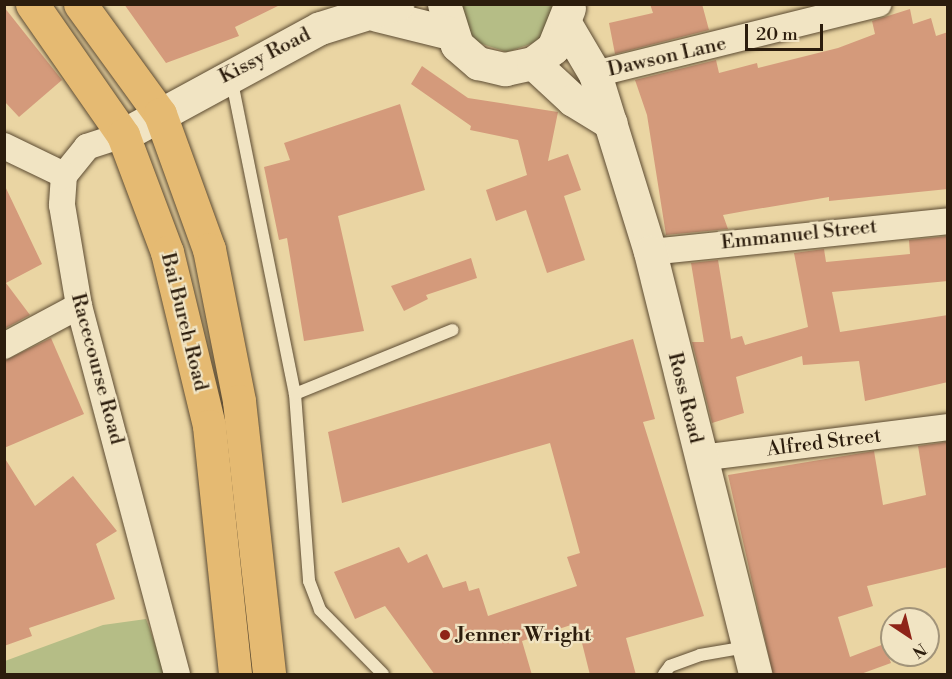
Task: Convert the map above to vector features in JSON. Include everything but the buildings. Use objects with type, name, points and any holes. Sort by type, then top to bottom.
[{"type":"highway","name":"Bai Bureh Road","points":[[32,4],[123,135],[167,252],[196,364],[209,426],[235,675]]},
{"type":"highway","points":[[80,4],[160,114],[209,249],[227,331],[269,675]]},
{"type":"main road","name":"Kissy Road","points":[[160,114],[335,14],[387,10],[447,19]]},
{"type":"main road","points":[[447,19],[478,63],[506,69],[533,63],[553,48],[567,15]]},
{"type":"main road","name":"Ross Road","points":[[567,15],[595,74],[650,252],[752,661]]},
{"type":"main road","points":[[533,63],[573,100],[611,123]]},
{"type":"main road","points":[[123,135],[160,114]]},
{"type":"street","name":"Dawson Lane","points":[[595,74],[878,4]]},
{"type":"street","points":[[4,146],[64,175],[87,147],[123,135]]},
{"type":"street","name":"Racecourse Road","points":[[64,175],[62,205],[79,306],[177,675]]},
{"type":"street","name":"Emmanuel Street","points":[[650,252],[948,221]]},
{"type":"street","points":[[4,346],[79,306]]},
{"type":"street","name":"Alfred Street","points":[[700,458],[948,427]]},
{"type":"lane","points":[[230,72],[295,394],[309,581],[320,610],[383,675]]},
{"type":"lane","points":[[295,394],[453,330]]},
{"type":"lane","points":[[664,675],[670,666],[700,655],[752,661]]},
{"type":"green space","points":[[461,5],[552,5],[546,31],[536,42],[507,52],[479,43],[468,32]]},
{"type":"green space","points":[[146,619],[166,674],[5,674],[5,661],[103,625]]},
{"type":"place","name":"Jenner Wright","points":[[445,635]]}]
